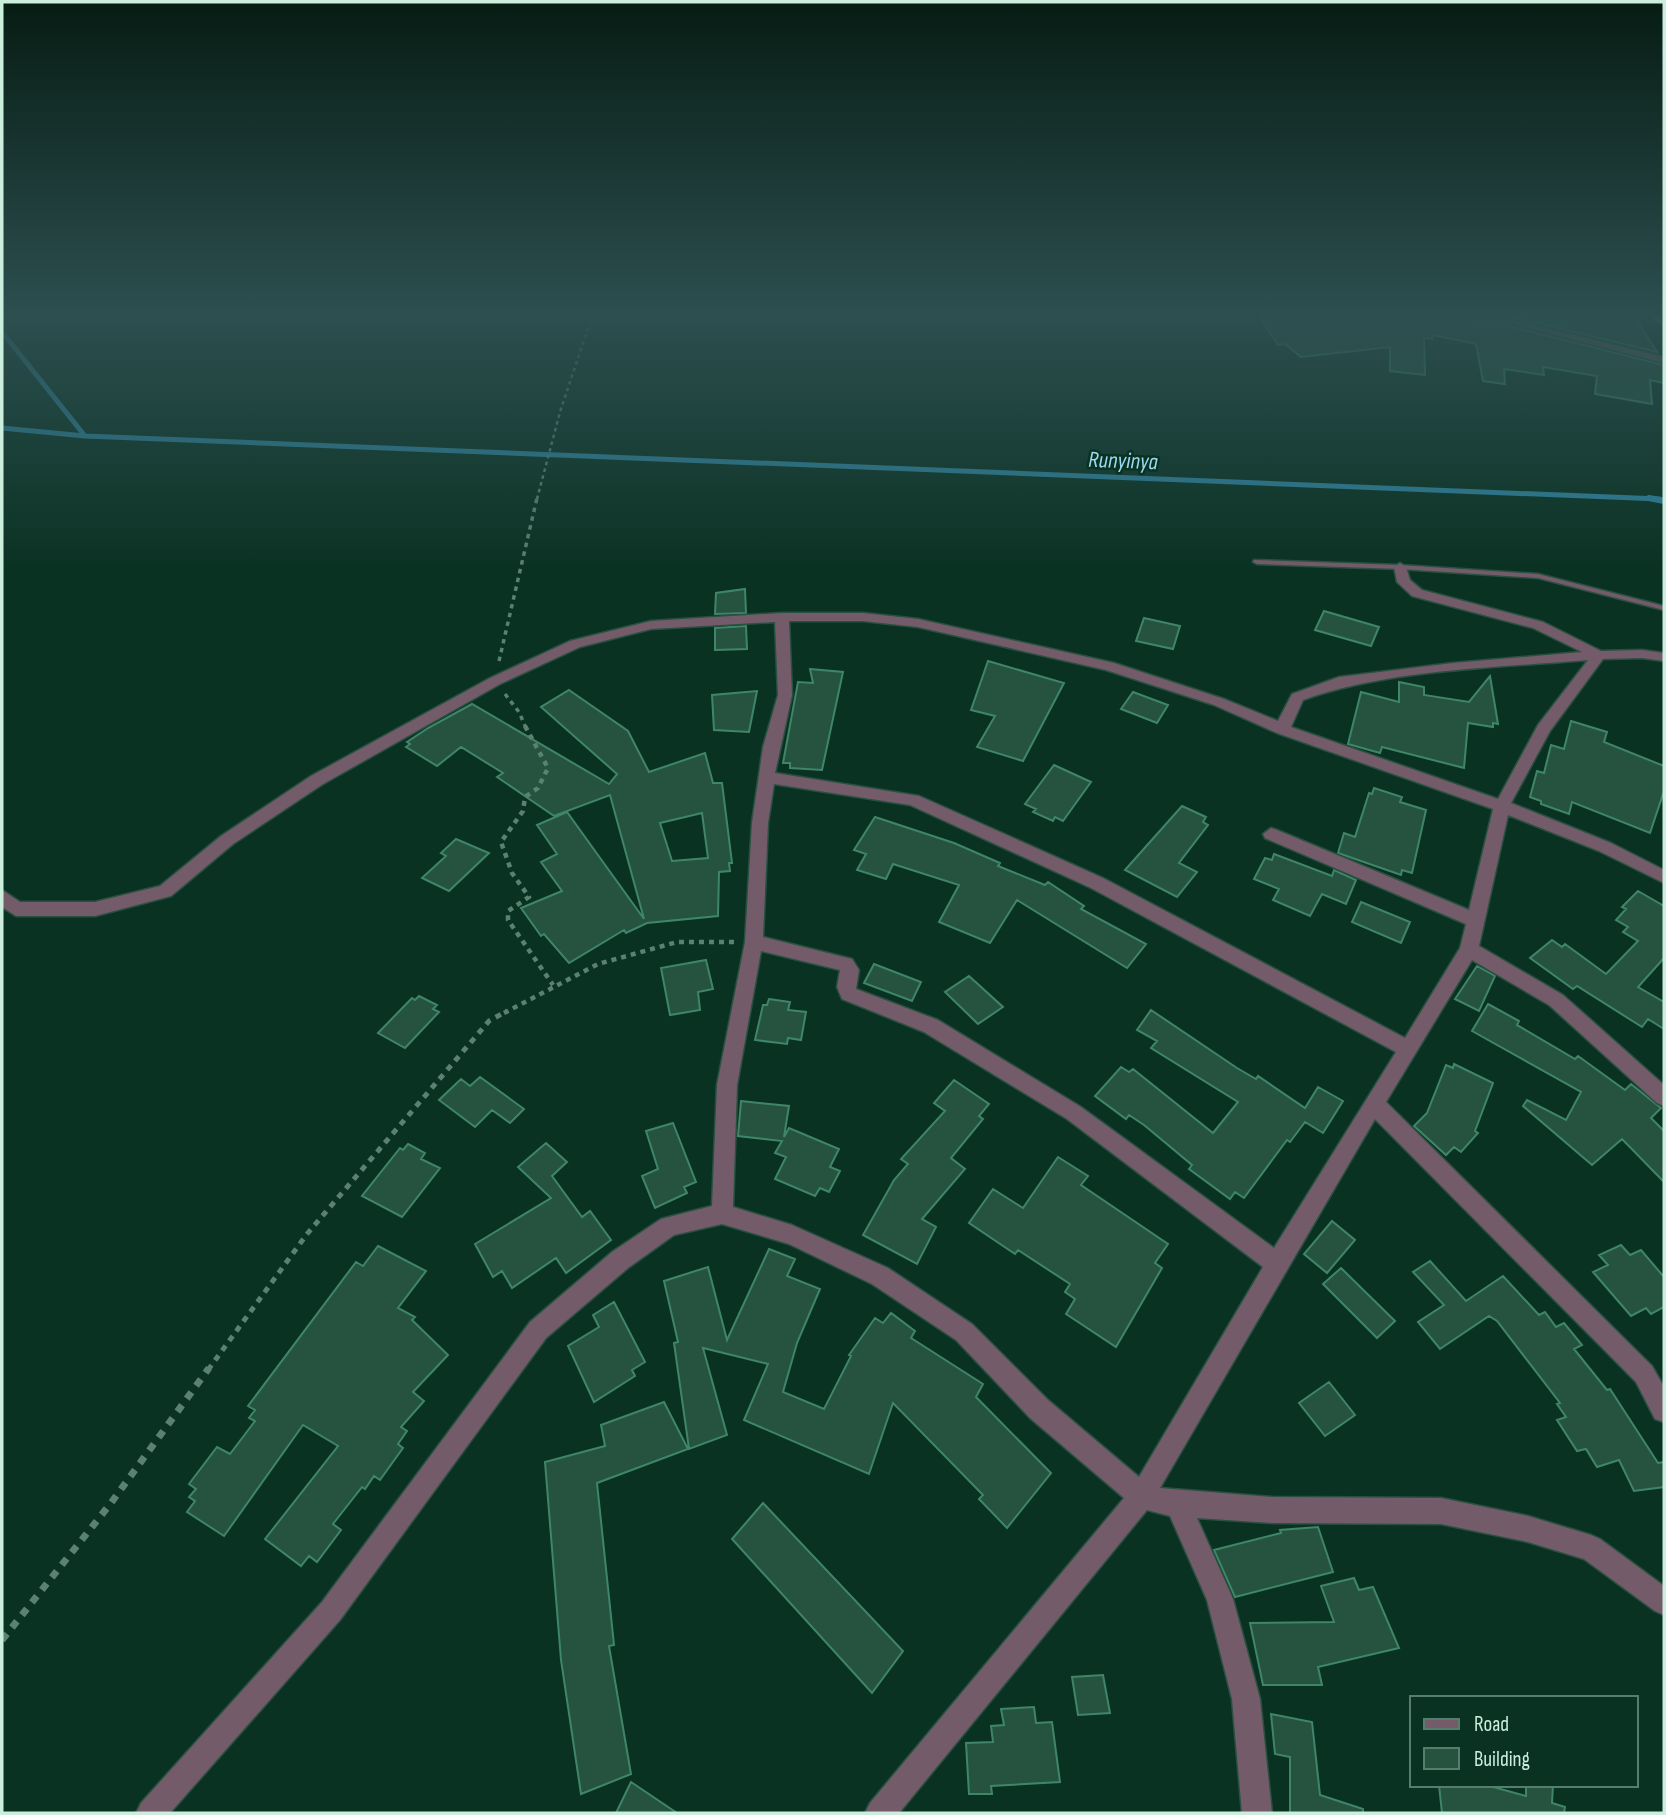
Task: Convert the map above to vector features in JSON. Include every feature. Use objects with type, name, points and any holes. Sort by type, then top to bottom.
[{"type":"street","points":[[1400,566],[1404,582],[1417,593],[1538,625],[1599,655]]},
{"type":"street","points":[[722,1214],[727,1085],[754,942],[760,823],[771,747],[785,695],[782,617]]},
{"type":"street","points":[[2,897],[16,909],[95,909],[165,891],[227,840],[317,780],[495,681],[575,644],[651,625],[782,617],[863,617],[918,623],[1109,666],[1219,702],[1282,729],[1502,806],[1605,847],[1664,877]]},
{"type":"street","points":[[1282,729],[1297,697],[1339,682],[1453,667],[1599,655],[1642,654],[1664,657]]},
{"type":"street","points":[[880,1813],[1142,1496],[1278,1264],[1469,949],[1502,806],[1543,729],[1599,655]]},
{"type":"street","points":[[767,777],[913,800],[1097,883],[1408,1049]]},
{"type":"street","points":[[1271,834],[1475,920]]},
{"type":"street","points":[[754,942],[846,964],[850,970],[846,987],[849,994],[930,1026],[1074,1113],[1278,1264]]},
{"type":"street","points":[[1469,949],[1556,1000],[1664,1097]]},
{"type":"street","points":[[1374,1104],[1644,1374],[1664,1410]]},
{"type":"street","points":[[151,1813],[331,1611],[538,1330],[620,1260],[670,1226],[722,1214],[792,1235],[880,1276],[964,1332],[1039,1409],[1142,1496],[1178,1504],[1273,1510],[1427,1511],[1528,1529],[1591,1548],[1664,1602]]},
{"type":"street","points":[[1178,1504],[1220,1599],[1242,1687],[1257,1813]]},
{"type":"lane","points":[[1257,562],[1400,566],[1538,576],[1664,608]]},
{"type":"path","points":[[2,1640],[110,1503],[307,1234],[489,1021],[598,964],[677,942],[754,942]]},
{"type":"building","points":[[745,589],[746,613],[715,614],[716,593]]},
{"type":"building","points":[[1324,611],[1379,627],[1371,646],[1315,630]]},
{"type":"building","points":[[1144,618],[1180,626],[1173,649],[1136,641]]},
{"type":"building","points":[[746,626],[747,649],[715,650],[715,628]]},
{"type":"building","points":[[988,661],[1064,683],[1023,761],[977,747],[995,716],[971,710]]},
{"type":"building","points":[[810,669],[843,672],[822,770],[790,768],[790,763],[783,763],[798,682],[813,683]]},
{"type":"building","points":[[1490,676],[1498,724],[1493,723],[1493,727],[1468,723],[1464,768],[1382,747],[1380,753],[1348,744],[1361,692],[1399,702],[1399,682],[1424,687],[1424,695],[1469,702]]},
{"type":"building","points":[[569,690],[628,731],[649,772],[705,753],[713,783],[722,783],[732,863],[729,863],[730,871],[719,872],[718,916],[647,923],[626,933],[624,930],[569,963],[544,934],[541,936],[521,908],[562,891],[541,862],[557,854],[537,825],[567,812],[644,919],[610,795],[554,816],[497,777],[503,773],[461,747],[437,766],[406,747],[410,744],[407,742],[428,728],[472,704],[609,784],[617,774],[541,707]],"holes":[[[702,813],[708,858],[672,861],[660,823]]]},
{"type":"building","points":[[757,691],[749,732],[714,730],[712,695]]},
{"type":"building","points":[[1133,692],[1168,705],[1157,723],[1121,709]]},
{"type":"building","points":[[1571,721],[1607,732],[1604,742],[1664,766],[1664,791],[1650,833],[1572,802],[1569,814],[1530,797],[1537,771],[1544,773],[1551,745],[1564,749]]},
{"type":"building","points":[[1054,765],[1091,782],[1063,821],[1055,817],[1053,821],[1033,812],[1036,809],[1025,804]]},
{"type":"building","points":[[1374,788],[1402,797],[1400,802],[1426,810],[1412,873],[1402,870],[1401,875],[1338,853],[1344,833],[1355,837],[1369,793],[1372,794]]},
{"type":"building","points":[[1182,806],[1206,817],[1203,822],[1208,825],[1179,863],[1197,872],[1177,897],[1125,870]]},
{"type":"building","points":[[875,817],[954,843],[1000,863],[998,866],[1045,885],[1048,882],[1084,906],[1081,909],[1146,944],[1127,968],[1017,900],[990,943],[939,922],[959,885],[893,864],[886,879],[857,870],[866,854],[854,850]]},
{"type":"building","points":[[456,839],[489,853],[449,891],[422,878],[446,856],[441,853]]},
{"type":"building","points":[[1274,854],[1332,876],[1334,870],[1356,880],[1346,904],[1322,894],[1310,916],[1273,900],[1279,889],[1254,879],[1265,858],[1272,860]]},
{"type":"building","points":[[1638,891],[1664,906],[1664,958],[1638,987],[1664,1002],[1664,1029],[1648,1019],[1642,1027],[1577,986],[1573,989],[1530,958],[1552,940],[1562,947],[1565,944],[1606,974],[1638,941],[1623,932],[1628,927],[1616,920],[1626,909],[1622,907]]},
{"type":"building","points":[[1361,902],[1410,922],[1401,943],[1352,922]]},
{"type":"building","points":[[706,960],[713,989],[698,992],[700,1010],[670,1015],[661,968]]},
{"type":"building","points":[[874,964],[921,982],[912,1001],[864,983]]},
{"type":"building","points":[[1477,966],[1495,976],[1479,1011],[1455,999]]},
{"type":"building","points":[[969,976],[1003,1007],[978,1024],[945,992]]},
{"type":"building","points":[[419,996],[437,1005],[433,1009],[439,1012],[405,1048],[378,1033],[412,998],[415,1000]]},
{"type":"building","points":[[769,999],[790,1002],[788,1010],[806,1012],[801,1040],[788,1038],[787,1044],[755,1040],[763,1005],[767,1005]]},
{"type":"building","points":[[1488,1004],[1519,1021],[1517,1025],[1575,1059],[1578,1056],[1625,1090],[1631,1084],[1661,1108],[1651,1118],[1664,1131],[1664,1182],[1622,1139],[1592,1165],[1523,1106],[1527,1100],[1566,1120],[1581,1092],[1472,1031]]},
{"type":"building","points":[[1151,1010],[1237,1068],[1256,1079],[1258,1076],[1305,1108],[1318,1087],[1343,1101],[1323,1133],[1305,1122],[1290,1142],[1287,1140],[1244,1198],[1235,1192],[1230,1199],[1189,1169],[1192,1165],[1144,1125],[1129,1115],[1126,1119],[1095,1096],[1121,1067],[1129,1072],[1133,1069],[1213,1133],[1238,1102],[1151,1048],[1157,1041],[1137,1030]]},
{"type":"building","points":[[1454,1064],[1493,1083],[1475,1131],[1478,1133],[1461,1152],[1454,1147],[1446,1155],[1414,1126],[1427,1113],[1446,1065],[1453,1068]]},
{"type":"building","points":[[480,1077],[524,1109],[510,1123],[492,1110],[475,1127],[439,1100],[461,1079],[470,1086]]},
{"type":"building","points":[[954,1080],[989,1104],[979,1116],[983,1119],[951,1158],[965,1169],[922,1219],[936,1227],[917,1264],[863,1235],[894,1180],[908,1164],[901,1159],[945,1111],[934,1103]]},
{"type":"building","points":[[741,1101],[789,1106],[784,1137],[789,1128],[839,1149],[830,1167],[840,1171],[829,1192],[820,1188],[815,1196],[775,1179],[786,1157],[775,1153],[782,1141],[738,1136]]},
{"type":"building","points":[[673,1123],[696,1182],[684,1187],[687,1193],[655,1208],[642,1176],[658,1169],[646,1131]]},
{"type":"building","points":[[546,1143],[567,1162],[552,1176],[582,1217],[590,1211],[611,1240],[566,1273],[556,1258],[512,1288],[502,1271],[493,1277],[475,1244],[551,1198],[518,1167]]},
{"type":"building","points":[[408,1144],[425,1153],[421,1159],[440,1168],[402,1217],[362,1196],[400,1148],[403,1150]]},
{"type":"building","points":[[1058,1157],[1088,1176],[1081,1185],[1168,1244],[1155,1263],[1162,1268],[1116,1347],[1066,1314],[1075,1299],[1065,1292],[1070,1284],[1018,1250],[1015,1254],[969,1223],[993,1189],[1023,1208]]},
{"type":"building","points":[[1332,1221],[1355,1240],[1327,1273],[1304,1254]]},
{"type":"building","points":[[1621,1245],[1630,1255],[1641,1250],[1664,1277],[1664,1307],[1651,1314],[1646,1308],[1631,1316],[1593,1272],[1608,1265],[1599,1255]]},
{"type":"building","points":[[378,1246],[426,1271],[398,1308],[415,1317],[412,1320],[448,1355],[413,1392],[424,1401],[401,1427],[407,1431],[398,1444],[403,1448],[380,1480],[374,1476],[365,1489],[362,1487],[333,1524],[341,1530],[317,1562],[309,1556],[301,1566],[265,1539],[338,1446],[303,1425],[224,1536],[187,1512],[195,1501],[189,1497],[196,1489],[189,1484],[217,1447],[230,1454],[255,1421],[249,1418],[255,1410],[248,1406],[356,1262],[363,1266]]},
{"type":"building","points":[[769,1249],[795,1259],[787,1276],[820,1289],[797,1343],[783,1392],[824,1409],[851,1356],[849,1355],[875,1318],[883,1323],[891,1313],[915,1331],[911,1338],[983,1384],[976,1397],[1051,1473],[1007,1528],[979,1499],[983,1495],[893,1403],[869,1474],[744,1420],[768,1364],[703,1348],[727,1435],[689,1449],[674,1343],[678,1342],[664,1281],[708,1267],[727,1340]]},
{"type":"building","points":[[1430,1261],[1466,1301],[1503,1276],[1539,1315],[1545,1312],[1556,1327],[1564,1323],[1582,1345],[1574,1349],[1607,1390],[1610,1389],[1658,1463],[1664,1462],[1664,1487],[1634,1491],[1619,1460],[1597,1467],[1586,1449],[1577,1451],[1557,1420],[1566,1417],[1557,1404],[1560,1403],[1497,1321],[1489,1316],[1440,1349],[1418,1322],[1444,1305],[1413,1272]]},
{"type":"building","points":[[1341,1268],[1395,1321],[1377,1338],[1323,1284]]},
{"type":"building","points":[[614,1302],[645,1362],[632,1370],[635,1376],[594,1402],[568,1346],[599,1327],[593,1315]]},
{"type":"building","points":[[1329,1382],[1355,1415],[1325,1436],[1299,1403]]},
{"type":"building","points":[[664,1402],[688,1449],[597,1483],[614,1645],[609,1646],[631,1774],[581,1794],[561,1660],[545,1462],[605,1446],[601,1425]]},
{"type":"building","points":[[763,1503],[903,1651],[872,1693],[732,1539]]},
{"type":"building","points":[[1318,1527],[1333,1572],[1235,1597],[1214,1550],[1281,1533],[1280,1530]]},
{"type":"building","points":[[1354,1578],[1359,1590],[1373,1587],[1399,1648],[1318,1667],[1322,1685],[1263,1685],[1250,1623],[1334,1622],[1321,1586]]},
{"type":"building","points":[[1103,1675],[1110,1713],[1078,1715],[1072,1677]]},
{"type":"building","points":[[1034,1707],[1036,1723],[1052,1722],[1060,1782],[991,1786],[992,1794],[969,1794],[966,1743],[993,1742],[991,1726],[1004,1725],[1001,1709]]},
{"type":"building","points":[[1271,1714],[1312,1722],[1320,1795],[1363,1809],[1363,1813],[1290,1813],[1290,1757],[1275,1754]]},
{"type":"building","points":[[631,1782],[677,1813],[616,1813]]},
{"type":"building","points":[[1439,1787],[1493,1787],[1526,1796],[1526,1787],[1553,1787],[1552,1803],[1565,1807],[1564,1813],[1442,1813]]},
{"type":"waterway","name":"Runyinya","points":[[57,401],[85,436]]},
{"type":"waterway","points":[[2,428],[85,436]]},
{"type":"waterway","name":"Runyinya","points":[[85,436],[1652,499]]},
{"type":"waterway","name":"Runyinya","points":[[1652,499],[1660,499]]},
{"type":"waterway","name":"Runyinya","points":[[1652,499],[1664,501]]}]
